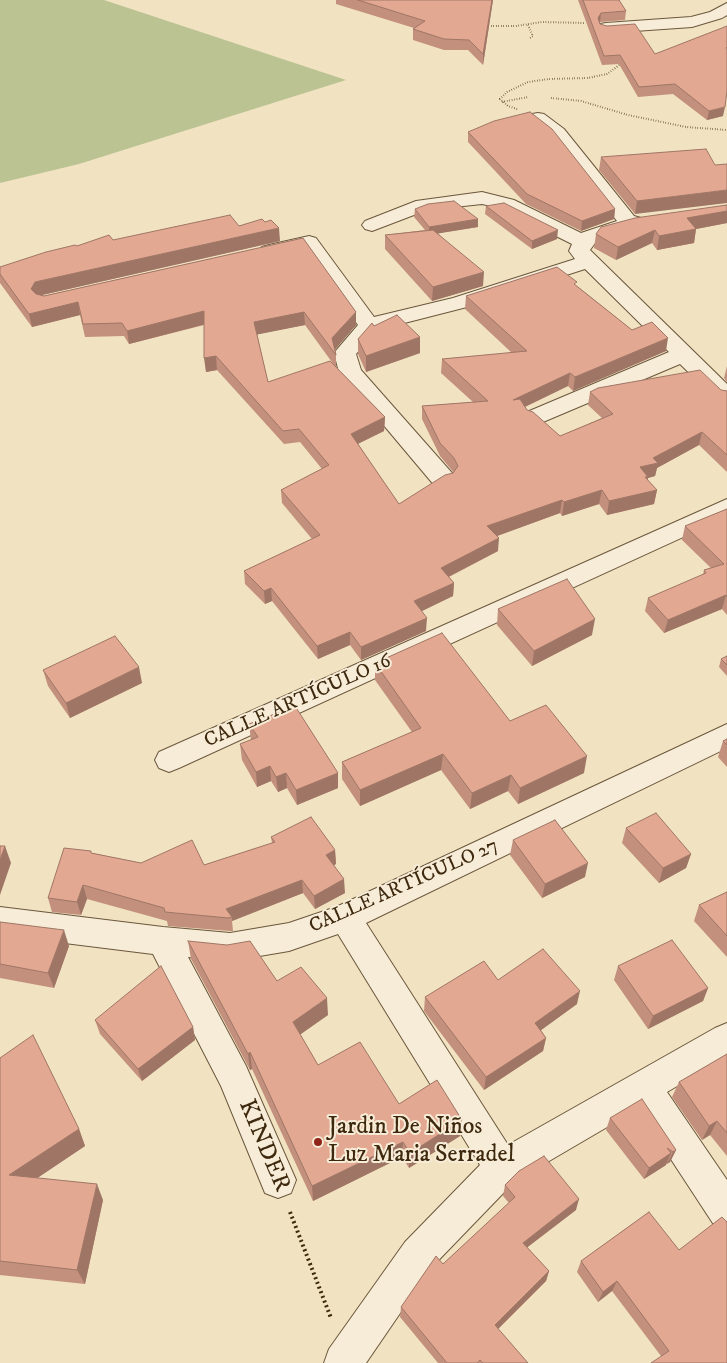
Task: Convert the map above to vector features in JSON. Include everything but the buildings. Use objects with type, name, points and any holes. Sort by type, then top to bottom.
[{"type":"street","points":[[606,28],[692,22],[716,15],[727,8]]},
{"type":"street","points":[[538,118],[558,133],[629,223]]},
{"type":"street","points":[[372,225],[423,205],[482,198],[507,204],[586,251],[727,397]]},
{"type":"street","points":[[586,251],[591,235],[629,223],[655,219]]},
{"type":"street","points":[[250,255],[309,242],[368,325]]},
{"type":"street","points":[[443,479],[350,372],[346,353],[368,325],[460,303],[586,251]]},
{"type":"street","points":[[535,417],[684,354]]},
{"type":"street","name":"CALLE ARTÍCULO 16","points":[[169,760],[727,507]]},
{"type":"street","name":"CALLE ARTÍCULO 27","points":[[0,921],[163,941],[230,947],[289,937],[345,918],[727,735]]},
{"type":"street","points":[[345,918],[502,1168]]},
{"type":"street","name":"KINDER","points":[[163,941],[234,1077],[278,1180]]},
{"type":"street","points":[[347,1361],[418,1255],[502,1168],[727,1039]]},
{"type":"street","points":[[644,1088],[727,1212]]},
{"type":"path","points":[[482,27],[488,24],[528,26],[542,22],[558,22],[591,24],[606,28]]},
{"type":"path","points":[[528,26],[533,36],[530,38]]},
{"type":"path","points":[[502,102],[500,99],[507,92],[528,82],[549,79],[588,78],[607,74],[618,64],[626,63]]},
{"type":"path","points":[[502,102],[530,97]]},
{"type":"path","points":[[547,98],[581,101],[628,115],[686,127],[727,130]]},
{"type":"path","points":[[502,102],[538,118]]},
{"type":"path","name":"KINDER","points":[[278,1180],[347,1361]]},
{"type":"green space","points":[[0,0],[104,0],[346,80],[79,164],[0,183]]},
{"type":"place","name":"Jardin De Niños Luz Maria Serradel","points":[[318,1142]]}]
